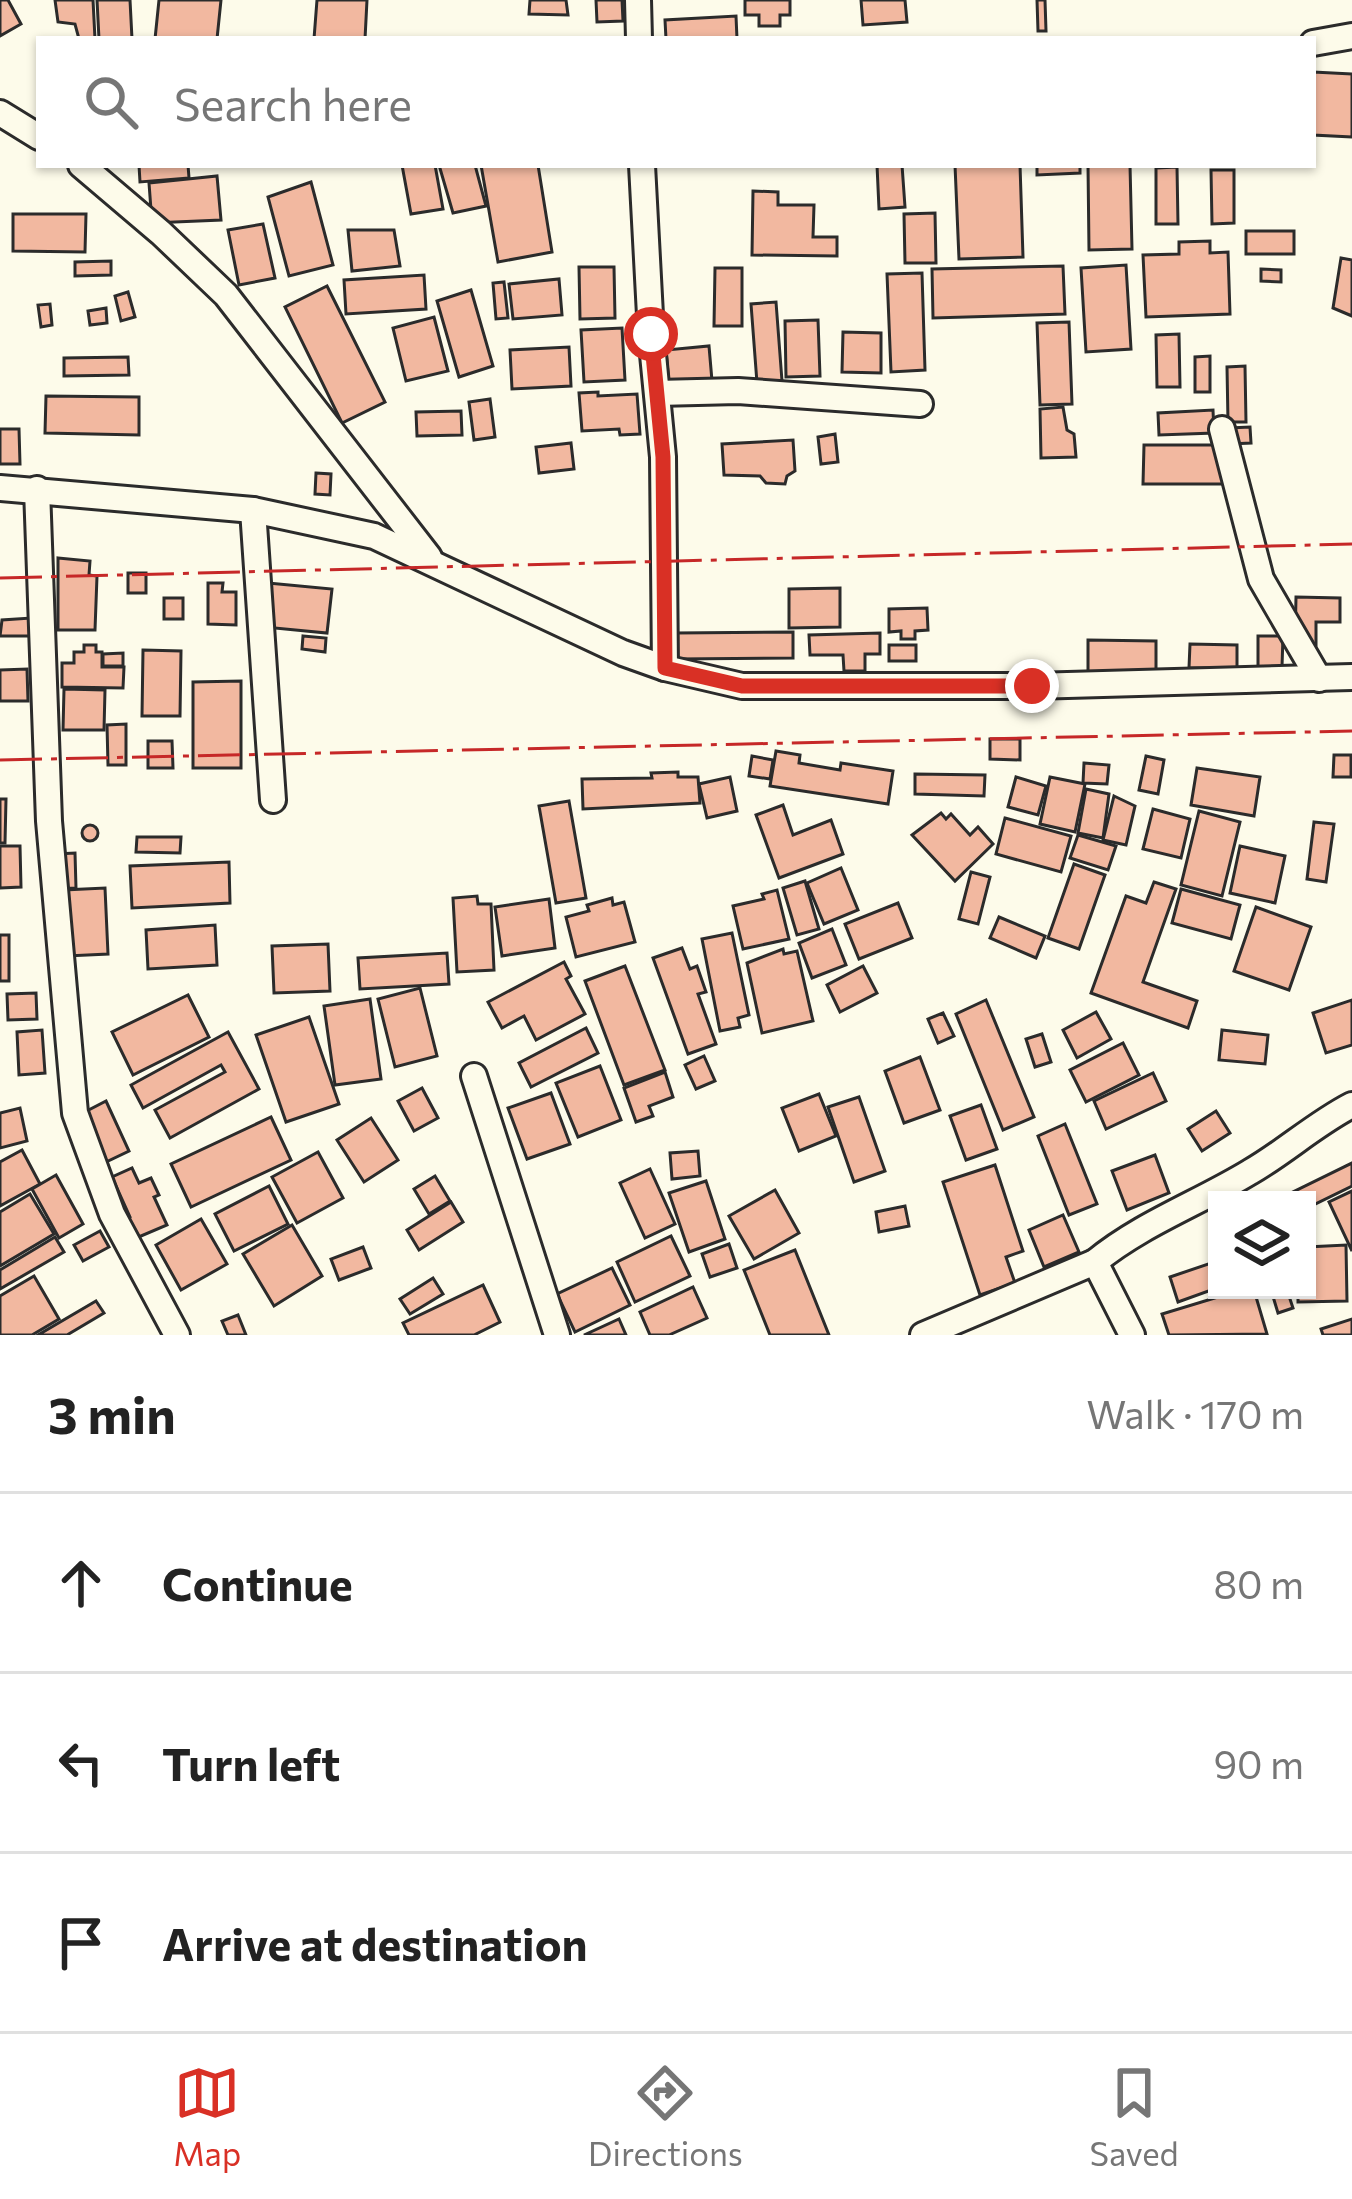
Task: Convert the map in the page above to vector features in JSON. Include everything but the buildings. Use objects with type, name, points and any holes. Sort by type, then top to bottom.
[{"type":"street","points":[[638,0],[639,36]]},
{"type":"street","points":[[1316,43],[1352,37]]},
{"type":"street","points":[[2,114],[36,114]]},
{"type":"street","points":[[2,114],[36,135]]},
{"type":"street","points":[[85,168],[226,295],[434,564]]},
{"type":"street","points":[[642,168],[663,457],[665,668]]},
{"type":"street","points":[[657,393],[738,392],[920,404]]},
{"type":"street","points":[[1222,429],[1262,579],[1319,679]]},
{"type":"street","points":[[366,475],[374,536]]},
{"type":"street","points":[[0,488],[254,510],[374,536],[622,653],[742,686],[1032,686],[1352,677]]},
{"type":"street","points":[[37,489],[49,821],[75,1113],[112,1214],[178,1335]]},
{"type":"street","points":[[254,510],[273,800]]},
{"type":"street","points":[[474,1076],[557,1335]]},
{"type":"street","points":[[923,1335],[1095,1262],[1116,1244],[1252,1171],[1330,1116],[1352,1106]]},
{"type":"street","points":[[1095,1262],[1132,1335]]},
{"type":"power","points":[[0,578],[1352,544]]},
{"type":"power","points":[[0,760],[1352,731]]},
{"type":"route","points":[[651,334],[663,457],[665,668],[742,686],[1032,686]]}]
